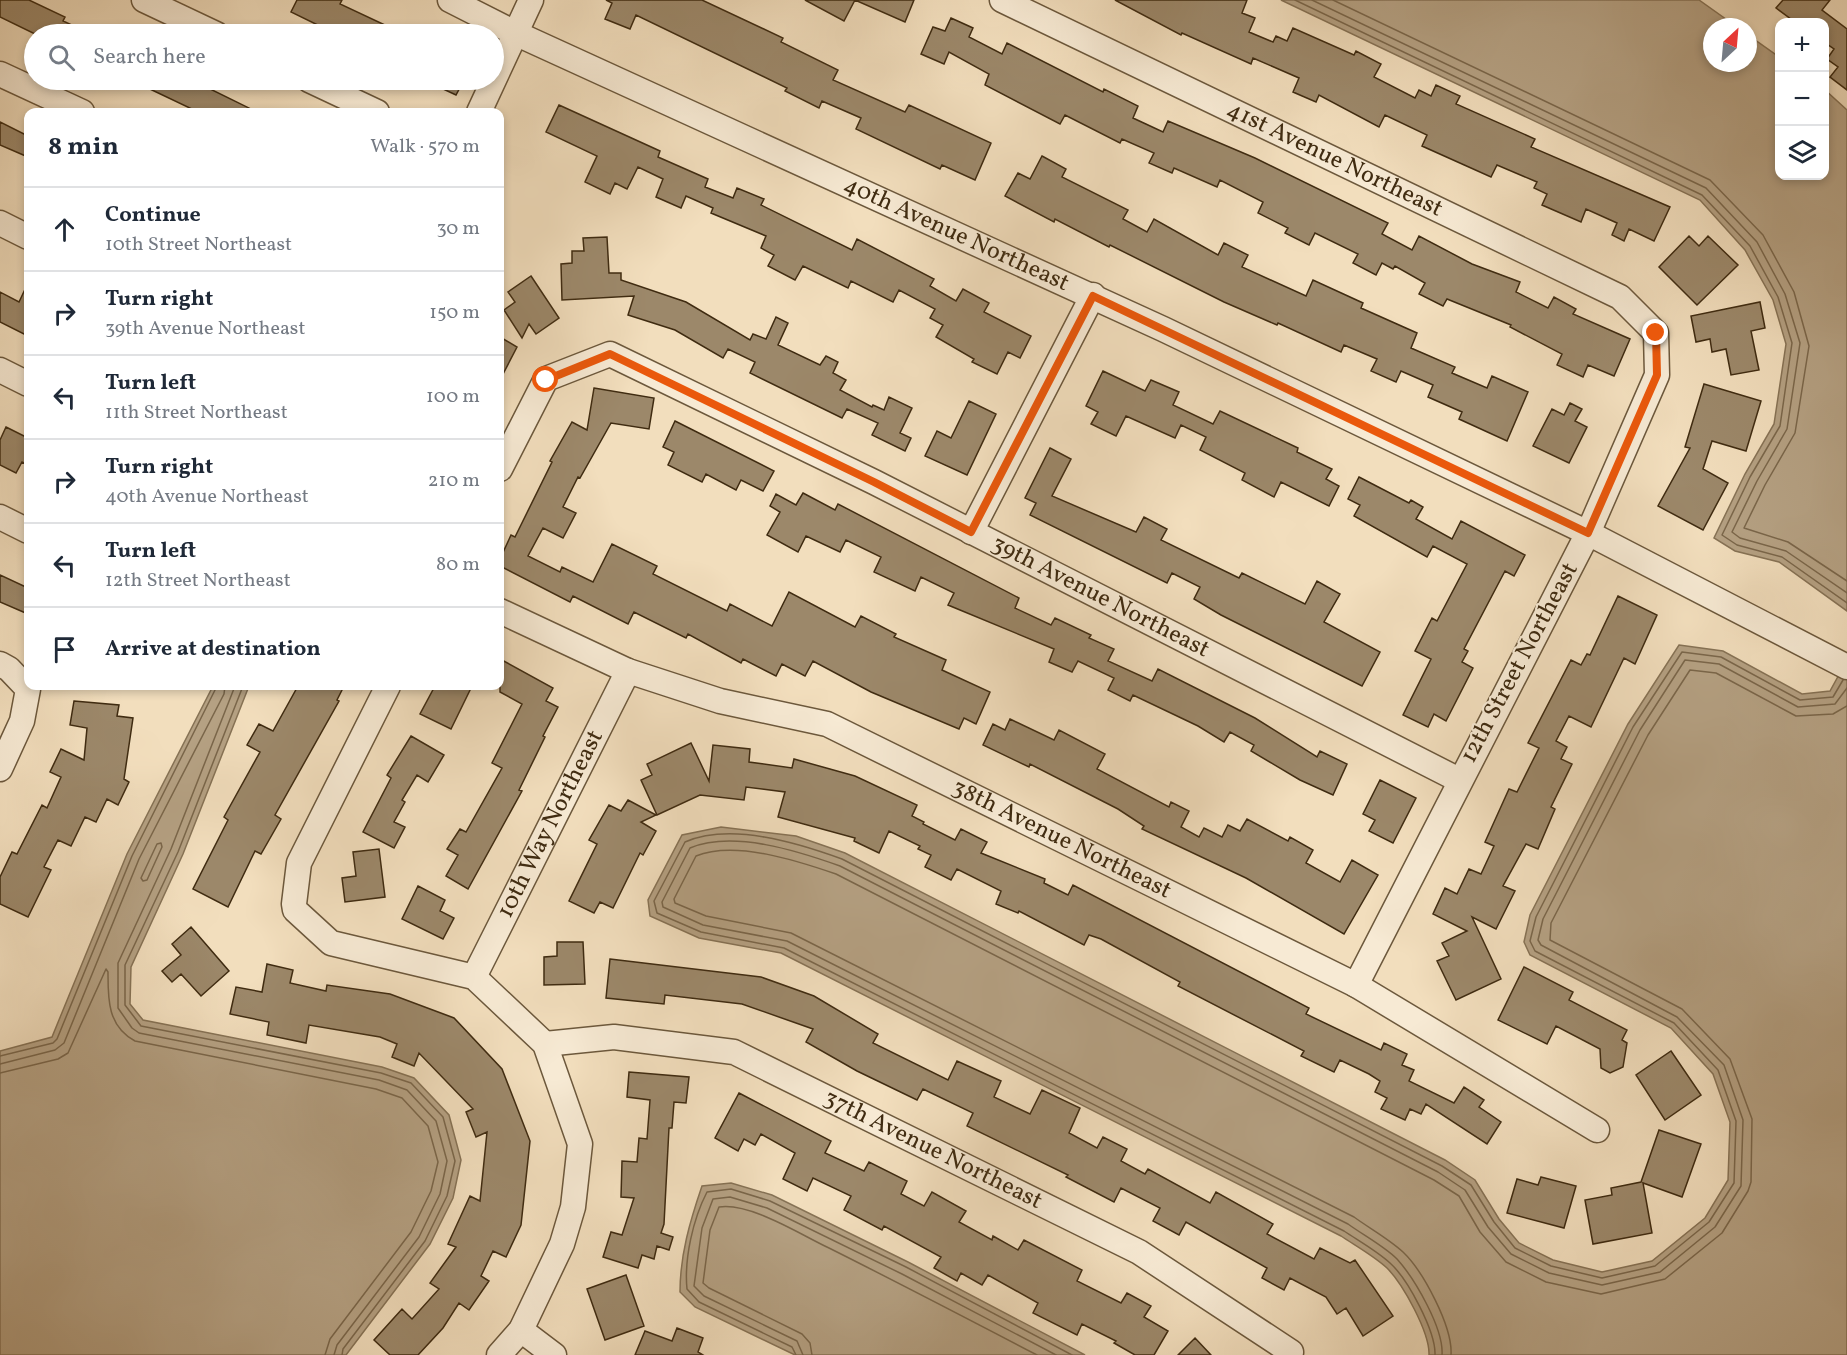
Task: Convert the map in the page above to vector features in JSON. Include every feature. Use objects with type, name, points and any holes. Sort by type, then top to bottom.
[{"type":"street","points":[[144,0],[195,24]]},
{"type":"street","name":"40th Avenue Northeast","points":[[450,0],[497,24]]},
{"type":"street","points":[[504,57],[531,0]]},
{"type":"street","name":"41st Avenue Northeast","points":[[1002,0],[1620,297],[1656,333]]},
{"type":"street","name":"40th Avenue Northeast","points":[[504,27],[1093,296],[1588,533],[1847,667]]},
{"type":"street","points":[[0,74],[24,85]]},
{"type":"street","points":[[35,90],[73,108]]},
{"type":"street","points":[[330,90],[368,108]]},
{"type":"street","points":[[481,108],[489,90]]},
{"type":"street","points":[[0,224],[24,235]]},
{"type":"street","points":[[971,532],[1093,296]]},
{"type":"street","name":"12th Street Northeast","points":[[1356,985],[1459,780],[1588,533],[1657,375],[1656,333]]},
{"type":"street","name":"39th Avenue Northeast","points":[[504,461],[546,380],[610,354],[874,482],[1459,780]]},
{"type":"street","points":[[0,370],[24,382]]},
{"type":"street","points":[[0,517],[24,529]]},
{"type":"street","name":"38th Avenue Northeast","points":[[504,613],[628,670],[720,700],[827,724],[1356,985],[1597,1130]]},
{"type":"street","points":[[0,664],[9,669],[24,685]]},
{"type":"street","name":"10th Way Northeast","points":[[474,977],[628,670]]},
{"type":"street","points":[[0,769],[22,721],[28,690]]},
{"type":"street","points":[[386,690],[299,863],[295,910],[331,943],[474,977],[545,1044],[580,1143],[573,1207],[562,1244],[521,1330],[499,1355]]},
{"type":"street","name":"37th Avenue Northeast","points":[[545,1044],[614,1037],[734,1052],[1139,1252],[1291,1352]]},
{"type":"street","points":[[521,1330],[554,1355]]},
{"type":"water","points":[[1281,0],[1699,0],[1724,18],[1703,18],[1703,72],[1757,72],[1757,41],[1775,54],[1775,180],[1829,180],[1829,94],[1847,110],[1847,611],[1779,562],[1735,551],[1714,538],[1745,474],[1774,424],[1786,344],[1773,300],[1745,250],[1700,200]]},
{"type":"water","points":[[1679,645],[1723,651],[1802,694],[1830,691],[1847,660],[1847,1355],[1429,1355],[1420,1322],[1408,1297],[1393,1275],[1376,1259],[1341,1236],[781,953],[699,938],[650,916],[648,900],[682,835],[721,827],[796,836],[845,853],[1445,1160],[1475,1180],[1499,1219],[1519,1243],[1553,1260],[1602,1272],[1652,1261],[1705,1218],[1728,1180],[1730,1122],[1713,1074],[1671,1028],[1530,955],[1524,942],[1530,915],[1628,724]]},
{"type":"water","points":[[211,690],[247,690],[183,854],[131,967],[130,1004],[143,1020],[382,1067],[414,1078],[449,1115],[461,1160],[453,1198],[430,1244],[346,1355],[0,1355],[0,1051],[52,1037],[127,854]]},
{"type":"water","points":[[731,1183],[772,1195],[908,1262],[1085,1355],[795,1355],[695,1307],[680,1292],[686,1238],[702,1186]]},
{"type":"building","points":[[0,0],[29,0],[65,17],[63,21],[69,24],[24,24],[24,29],[0,17]]},
{"type":"building","points":[[297,0],[342,0],[340,4],[383,24],[316,24],[291,12]]},
{"type":"building","points":[[606,0],[702,0],[783,38],[781,42],[838,70],[833,80],[905,112],[909,105],[991,143],[975,180],[942,165],[940,169],[856,129],[861,118],[822,101],[819,108],[785,91],[787,88],[636,15],[630,29],[605,19],[612,3]]},
{"type":"building","points":[[805,0],[855,0],[844,21]]},
{"type":"building","points":[[855,0],[914,0],[905,22]]},
{"type":"building","points":[[1115,0],[1247,0],[1242,13],[1255,18],[1249,32],[1273,42],[1276,36],[1287,41],[1293,28],[1354,55],[1356,51],[1381,64],[1374,77],[1415,98],[1419,90],[1431,96],[1436,85],[1460,96],[1456,104],[1535,139],[1531,147],[1670,207],[1654,241],[1629,229],[1624,241],[1612,235],[1617,223],[1586,209],[1581,222],[1542,205],[1547,194],[1534,188],[1537,182],[1497,165],[1491,177],[1422,146],[1427,135],[1385,115],[1379,127],[1319,95],[1316,102],[1293,92],[1299,78],[1253,58],[1251,64],[1182,33],[1181,35]]},
{"type":"building","points":[[1783,0],[1830,0],[1822,10],[1847,29],[1847,90],[1830,77],[1838,67],[1829,60],[1834,49],[1829,46],[1829,18],[1790,18],[1776,8]]},
{"type":"building","points":[[951,18],[973,28],[969,37],[1002,54],[1007,43],[1103,92],[1104,89],[1138,106],[1133,118],[1163,132],[1168,121],[1255,158],[1388,223],[1382,234],[1412,250],[1419,236],[1472,264],[1520,282],[1516,292],[1548,308],[1554,297],[1576,309],[1573,314],[1630,339],[1614,376],[1588,365],[1583,377],[1557,365],[1562,354],[1510,327],[1511,325],[1447,299],[1443,306],[1419,294],[1425,283],[1395,266],[1393,269],[1382,263],[1376,275],[1353,263],[1358,254],[1315,233],[1309,245],[1285,233],[1288,228],[1258,213],[1263,202],[1220,180],[1217,187],[1174,168],[1172,173],[1149,163],[1154,153],[1122,139],[1120,143],[1065,115],[1060,124],[985,85],[989,74],[949,52],[944,64],[921,54],[933,27],[945,31]]},
{"type":"building","points":[[152,90],[212,90],[249,108],[190,108]]},
{"type":"building","points":[[445,90],[459,90],[456,95]]},
{"type":"building","points":[[559,105],[660,151],[658,157],[708,179],[705,187],[733,198],[737,188],[764,199],[761,205],[852,250],[857,239],[934,279],[930,286],[956,301],[963,289],[989,303],[984,312],[1031,336],[1020,358],[1008,352],[997,374],[972,362],[974,359],[936,337],[943,325],[930,318],[935,309],[899,290],[893,302],[851,281],[848,288],[803,266],[795,280],[768,266],[774,255],[761,248],[766,236],[711,213],[713,208],[686,196],[681,208],[656,197],[663,179],[638,167],[627,189],[615,183],[610,194],[585,182],[597,156],[546,132]]},
{"type":"building","points":[[0,122],[24,134],[24,155],[0,145]]},
{"type":"building","points":[[1042,156],[1066,169],[1062,177],[1128,210],[1123,219],[1147,232],[1154,219],[1218,255],[1224,243],[1248,255],[1242,267],[1306,296],[1313,280],[1363,303],[1361,308],[1417,333],[1411,348],[1455,367],[1452,373],[1487,388],[1492,376],[1528,392],[1507,441],[1459,419],[1462,412],[1428,397],[1433,385],[1401,371],[1396,382],[1371,371],[1377,359],[1344,345],[1341,352],[1278,323],[1277,325],[1224,302],[1055,219],[1054,222],[1005,196],[1018,173],[1030,179]]},
{"type":"building","points":[[1689,236],[1699,246],[1708,236],[1738,265],[1697,305],[1659,267]]},
{"type":"building","points":[[607,237],[609,273],[621,273],[621,280],[686,302],[750,340],[753,334],[766,339],[776,317],[788,323],[778,345],[820,365],[826,356],[838,362],[833,373],[846,380],[840,390],[872,407],[873,405],[884,410],[889,397],[912,408],[900,433],[911,438],[905,451],[872,435],[878,423],[847,409],[842,418],[750,373],[755,362],[728,349],[723,358],[675,330],[628,315],[634,296],[562,300],[561,264],[572,263],[572,251],[584,251],[583,238]]},
{"type":"building","points":[[531,276],[559,318],[536,334],[529,324],[522,338],[504,310],[515,302],[508,292]]},
{"type":"building","points":[[24,291],[24,334],[0,322],[0,292],[19,302]]},
{"type":"building","points":[[1760,302],[1765,328],[1751,331],[1759,370],[1731,375],[1726,349],[1712,352],[1710,339],[1696,342],[1691,316]]},
{"type":"building","points":[[504,339],[517,347],[504,372]]},
{"type":"building","points":[[1103,371],[1145,391],[1151,380],[1179,392],[1173,405],[1213,424],[1220,411],[1298,448],[1297,452],[1332,469],[1326,479],[1339,486],[1329,506],[1281,482],[1274,497],[1242,480],[1245,473],[1200,450],[1206,437],[1181,425],[1175,438],[1126,416],[1116,436],[1091,424],[1098,412],[1086,406]]},
{"type":"building","points":[[1704,384],[1761,401],[1746,451],[1712,441],[1703,469],[1728,483],[1703,530],[1658,506],[1690,448],[1685,447]]},
{"type":"building","points":[[594,388],[654,398],[649,429],[611,423],[580,478],[578,477],[563,507],[576,513],[563,538],[543,528],[528,556],[560,572],[562,567],[593,582],[612,544],[657,566],[653,574],[727,611],[730,604],[772,626],[789,592],[855,627],[861,616],[896,634],[894,637],[946,660],[942,670],[990,692],[976,724],[964,718],[959,729],[871,692],[813,661],[805,676],[782,664],[776,676],[743,659],[741,663],[688,634],[686,638],[634,612],[628,624],[573,596],[570,602],[504,568],[504,550],[511,535],[515,537],[552,462],[550,461],[572,422],[587,430]]},
{"type":"building","points":[[969,401],[996,414],[967,475],[925,456],[937,431],[951,438]]},
{"type":"building","points":[[1570,403],[1582,409],[1575,421],[1587,427],[1569,463],[1533,446],[1552,409],[1564,415]]},
{"type":"building","points":[[675,421],[774,471],[763,491],[741,480],[736,490],[706,474],[702,482],[668,465],[674,452],[663,447]]},
{"type":"building","points":[[6,427],[24,436],[24,463],[22,462],[16,473],[0,465],[0,440]]},
{"type":"building","points":[[1050,448],[1071,459],[1052,496],[1136,532],[1144,517],[1167,529],[1161,540],[1239,578],[1242,573],[1305,604],[1317,581],[1340,594],[1324,622],[1380,652],[1362,686],[1194,599],[1200,587],[1172,573],[1167,583],[1030,515],[1036,503],[1025,498]]},
{"type":"building","points":[[1359,477],[1409,503],[1411,500],[1423,507],[1416,519],[1452,539],[1461,521],[1525,555],[1514,576],[1505,571],[1464,649],[1468,651],[1462,662],[1473,668],[1446,721],[1434,714],[1428,727],[1403,715],[1431,659],[1415,651],[1432,618],[1437,621],[1467,564],[1433,546],[1427,557],[1354,516],[1360,505],[1348,499]]},
{"type":"building","points":[[803,493],[835,510],[838,504],[1019,598],[1015,608],[1051,625],[1055,618],[1091,635],[1089,638],[1114,649],[1108,661],[1152,681],[1158,669],[1255,718],[1317,757],[1320,751],[1347,764],[1333,795],[1300,780],[1251,751],[1254,745],[1230,732],[1224,742],[1198,726],[1133,695],[1130,701],[1108,690],[1114,678],[1078,661],[1072,672],[1049,662],[1054,649],[948,605],[954,593],[921,577],[915,591],[874,572],[881,557],[846,540],[840,552],[806,536],[798,552],[767,535],[780,512],[770,506],[776,494],[796,505]]},
{"type":"building","points":[[0,575],[24,586],[24,612],[0,602]]},
{"type":"building","points":[[1618,596],[1657,615],[1635,664],[1624,658],[1591,727],[1569,716],[1556,741],[1567,747],[1561,759],[1572,764],[1551,807],[1555,809],[1538,849],[1526,844],[1503,886],[1515,891],[1496,929],[1472,917],[1501,979],[1456,1000],[1437,961],[1449,956],[1442,943],[1467,931],[1433,914],[1445,888],[1457,894],[1469,869],[1481,874],[1494,846],[1485,842],[1509,789],[1517,792],[1539,748],[1528,743],[1571,660],[1581,665],[1587,654],[1590,655]]},
{"type":"building","points":[[504,661],[553,688],[546,701],[558,707],[519,790],[522,791],[468,889],[446,876],[458,855],[447,849],[460,829],[466,832],[502,768],[492,763],[522,704],[500,692],[504,690]]},
{"type":"building","points":[[296,690],[342,690],[337,700],[339,701],[275,815],[281,819],[261,854],[255,851],[228,907],[193,889],[228,820],[224,817],[260,752],[247,745],[259,724],[273,731]]},
{"type":"building","points":[[433,690],[470,690],[451,729],[420,714]]},
{"type":"building","points":[[74,701],[119,705],[117,716],[133,718],[124,779],[129,782],[118,805],[107,799],[96,822],[85,817],[71,846],[58,840],[44,867],[51,870],[28,917],[0,904],[0,877],[12,852],[17,854],[42,805],[47,808],[61,777],[50,772],[61,749],[84,760],[87,728],[70,725]]},
{"type":"building","points":[[1010,719],[1054,740],[1059,730],[1105,754],[1097,769],[1169,807],[1171,802],[1189,811],[1181,827],[1199,837],[1204,828],[1222,837],[1228,825],[1240,831],[1247,819],[1288,841],[1290,837],[1313,850],[1306,863],[1340,882],[1352,860],[1378,875],[1344,934],[1246,878],[1142,829],[1144,826],[1118,809],[1030,764],[1029,767],[983,745],[993,724],[1005,730]]},
{"type":"building","points":[[411,736],[444,755],[428,782],[417,775],[402,800],[405,802],[394,822],[405,827],[394,848],[363,832],[391,778],[387,775]]},
{"type":"building","points":[[691,743],[709,781],[713,745],[750,749],[749,762],[792,768],[794,759],[855,776],[917,805],[912,816],[924,822],[923,824],[955,840],[961,829],[987,842],[981,853],[1045,879],[1044,883],[1068,895],[1073,885],[1309,1008],[1306,1014],[1381,1050],[1384,1043],[1407,1054],[1402,1065],[1414,1070],[1409,1081],[1454,1103],[1464,1087],[1484,1100],[1479,1107],[1501,1122],[1487,1144],[1426,1104],[1421,1114],[1410,1109],[1405,1120],[1381,1109],[1387,1098],[1375,1092],[1380,1081],[1369,1074],[1340,1060],[1334,1072],[1301,1056],[1304,1051],[1178,986],[1180,982],[1101,939],[1089,935],[1084,945],[1019,911],[1018,913],[996,904],[1001,891],[957,869],[951,880],[925,867],[931,855],[918,849],[920,846],[889,831],[879,853],[854,841],[855,838],[778,817],[785,792],[746,787],[744,800],[700,795],[657,815],[641,780],[652,775],[647,764]]},
{"type":"building","points":[[1380,780],[1416,798],[1393,843],[1369,831],[1375,820],[1363,814]]},
{"type":"building","points":[[628,800],[656,815],[641,822],[656,831],[643,855],[640,853],[613,908],[600,902],[594,913],[569,901],[597,844],[589,840],[609,805],[621,811]]},
{"type":"building","points":[[379,849],[385,897],[345,902],[342,878],[356,876],[353,852]]},
{"type":"building","points":[[418,886],[445,900],[440,911],[454,918],[443,939],[402,919]]},
{"type":"building","points":[[191,927],[229,971],[201,996],[181,974],[172,982],[162,971],[181,955],[172,944]]},
{"type":"building","points":[[557,942],[583,942],[585,984],[544,985],[544,957],[557,956]]},
{"type":"building","points":[[610,959],[761,977],[814,996],[878,1034],[873,1043],[948,1080],[957,1061],[1001,1081],[994,1097],[1030,1114],[1042,1090],[1080,1108],[1069,1133],[1097,1148],[1103,1137],[1127,1149],[1121,1161],[1145,1174],[1148,1169],[1210,1203],[1216,1192],[1273,1224],[1267,1234],[1314,1259],[1320,1248],[1350,1263],[1355,1260],[1393,1316],[1363,1336],[1346,1308],[1337,1314],[1326,1297],[1290,1278],[1284,1290],[1262,1278],[1267,1268],[1186,1222],[1179,1235],[1153,1221],[1160,1208],[1121,1188],[1114,1202],[1066,1177],[1068,1175],[967,1126],[973,1113],[923,1089],[917,1100],[857,1071],[806,1042],[813,1029],[742,1004],[665,995],[664,1004],[606,998]]},
{"type":"building","points":[[267,964],[293,970],[290,983],[326,991],[327,985],[390,994],[454,1018],[502,1069],[530,1141],[521,1225],[506,1257],[493,1251],[481,1276],[489,1281],[469,1310],[459,1303],[443,1328],[418,1355],[390,1355],[374,1340],[402,1309],[412,1319],[439,1289],[430,1283],[456,1247],[448,1244],[470,1196],[480,1201],[487,1132],[476,1137],[466,1112],[473,1109],[419,1053],[414,1066],[392,1057],[397,1044],[380,1037],[309,1025],[306,1043],[267,1035],[269,1022],[230,1014],[236,987],[262,992]]},
{"type":"building","points":[[1524,967],[1573,992],[1569,1000],[1627,1030],[1622,1040],[1627,1043],[1623,1067],[1610,1073],[1601,1068],[1600,1049],[1556,1026],[1547,1044],[1498,1020]]},
{"type":"building","points":[[1671,1051],[1701,1095],[1665,1120],[1636,1075]]},
{"type":"building","points":[[629,1072],[689,1077],[686,1103],[674,1102],[672,1128],[669,1128],[664,1224],[661,1233],[673,1237],[669,1250],[657,1246],[654,1259],[642,1255],[638,1268],[603,1257],[611,1232],[622,1235],[634,1198],[621,1197],[622,1161],[637,1162],[639,1138],[647,1139],[650,1100],[627,1097]]},
{"type":"building","points":[[739,1093],[831,1141],[825,1153],[864,1171],[869,1162],[907,1181],[901,1194],[924,1206],[932,1192],[966,1211],[959,1222],[992,1240],[993,1236],[1018,1250],[1024,1240],[1082,1270],[1077,1281],[1121,1303],[1127,1293],[1151,1306],[1144,1317],[1168,1331],[1154,1355],[1135,1355],[1114,1343],[1116,1341],[1082,1324],[1077,1335],[1033,1313],[1038,1303],[988,1275],[982,1285],[961,1273],[957,1281],[934,1268],[941,1257],[884,1226],[882,1230],[844,1210],[851,1196],[813,1178],[807,1191],[783,1179],[795,1153],[761,1134],[755,1145],[744,1139],[738,1151],[715,1138]]},
{"type":"building","points":[[1659,1130],[1701,1144],[1682,1197],[1643,1183],[1652,1233],[1593,1244],[1585,1200],[1612,1195],[1611,1188],[1641,1182]]},
{"type":"building","points":[[1541,1177],[1576,1186],[1564,1228],[1507,1213],[1517,1179],[1538,1185]]},
{"type":"building","points":[[626,1275],[644,1326],[605,1340],[587,1289]]},
{"type":"building","points":[[677,1328],[703,1338],[698,1352],[703,1355],[635,1355],[645,1331],[672,1341]]},
{"type":"building","points":[[1195,1338],[1211,1355],[1178,1355]]},
{"type":"route","points":[[546,380],[610,354],[874,482],[971,532],[1093,296],[1588,533],[1657,375],[1656,333]]}]
